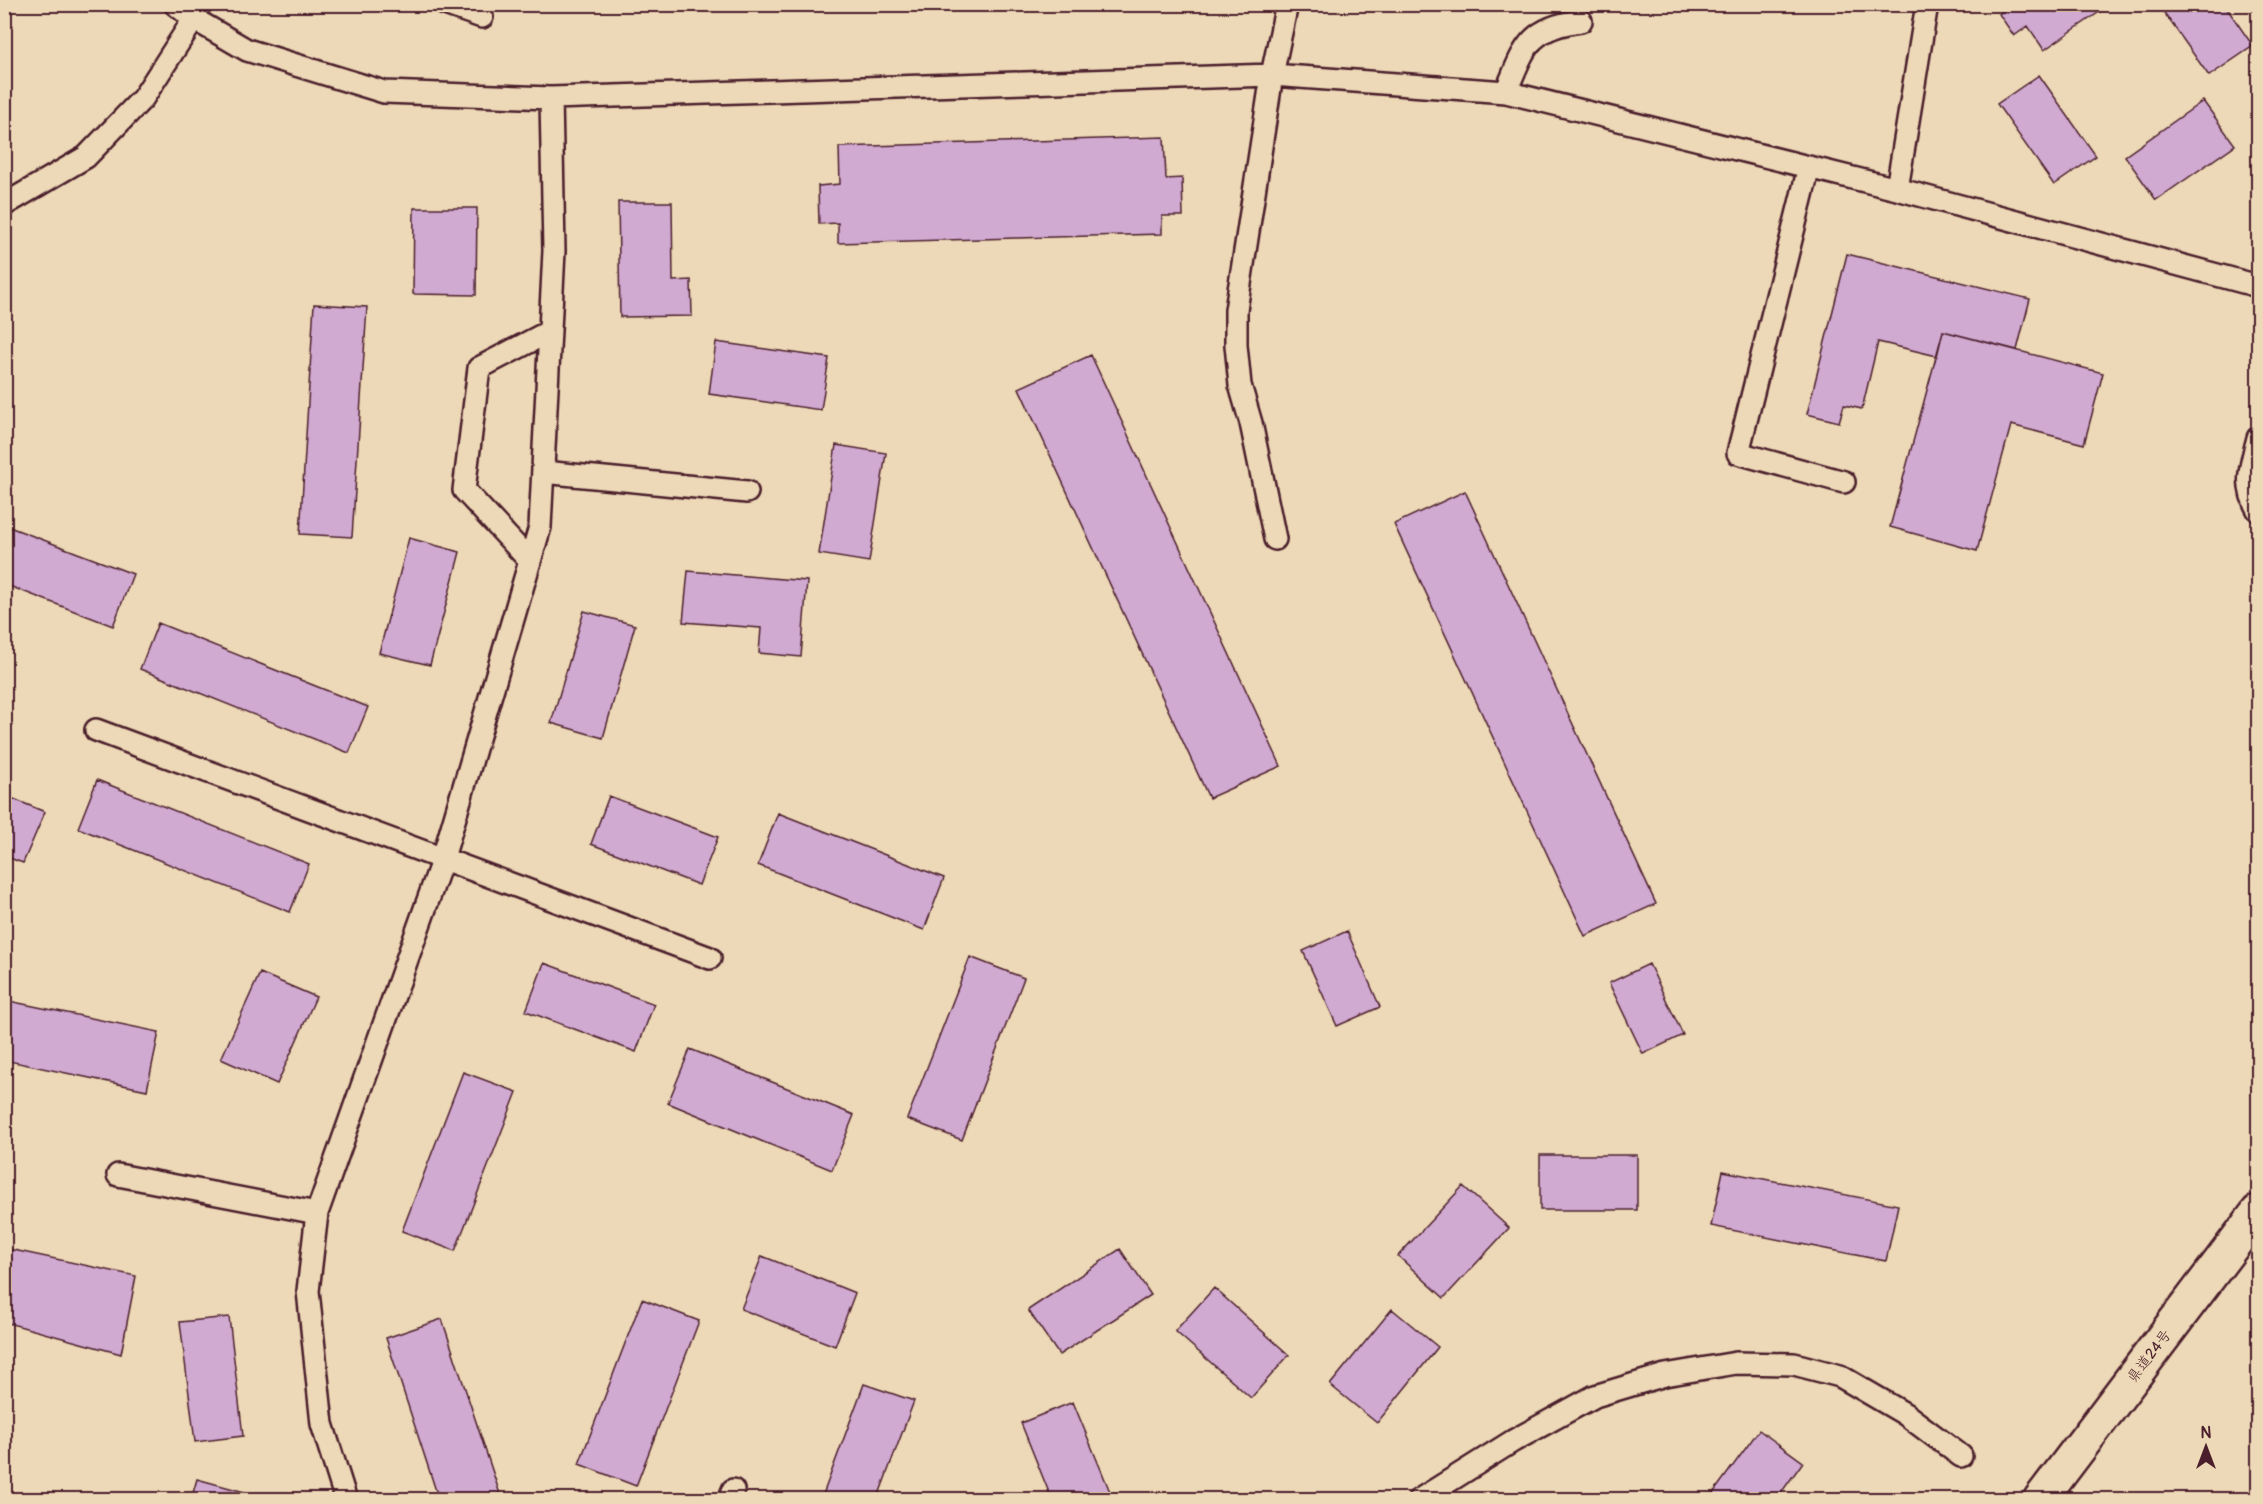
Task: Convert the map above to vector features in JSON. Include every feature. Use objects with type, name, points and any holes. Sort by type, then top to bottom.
[{"type":"main road","name":"県道24号","points":[[2040,1500],[2259,1212]]},
{"type":"lane","points":[[175,4],[196,12],[248,50],[384,92],[551,98],[1272,75],[1506,92],[1897,189],[2259,286]]},
{"type":"lane","points":[[444,4],[482,17]]},
{"type":"lane","points":[[1275,539],[1251,423],[1240,385],[1236,345],[1236,310],[1272,75],[1287,4]]},
{"type":"lane","points":[[1897,189],[1927,4]]},
{"type":"lane","points":[[4,205],[86,157],[143,98],[196,12]]},
{"type":"lane","points":[[1506,92],[1521,54],[1536,35],[1561,23],[1581,21]]},
{"type":"lane","points":[[346,1500],[322,1424],[308,1292],[317,1213],[443,858],[540,527],[554,251],[551,98]]},
{"type":"lane","points":[[1809,167],[1738,453],[1844,482]]},
{"type":"lane","points":[[530,561],[464,490],[480,368],[550,331]]},
{"type":"lane","points":[[2259,438],[2250,471],[2250,495],[2259,510]]},
{"type":"lane","points":[[543,472],[747,492]]},
{"type":"lane","points":[[96,730],[710,958]]},
{"type":"lane","points":[[118,1175],[317,1213]]},
{"type":"lane","points":[[1419,1500],[1513,1441],[1595,1396],[1665,1375],[1736,1363],[1794,1364],[1840,1376],[1905,1414],[1961,1456]]},
{"type":"building","points":[[2013,4],[2111,4],[2044,50],[2028,26],[2014,36],[1999,14]]},
{"type":"building","points":[[2158,4],[2224,4],[2253,46],[2209,76]]},
{"type":"building","points":[[2039,75],[2096,156],[2054,185],[1997,104]]},
{"type":"building","points":[[2203,101],[2235,145],[2156,200],[2125,156]]},
{"type":"building","points":[[1164,137],[1166,179],[1182,178],[1183,216],[1162,216],[1162,234],[838,243],[838,223],[819,224],[818,186],[840,184],[839,147]]},
{"type":"building","points":[[618,202],[672,202],[673,281],[691,280],[692,316],[620,317]]},
{"type":"building","points":[[414,208],[477,208],[476,295],[413,294]]},
{"type":"building","points":[[1847,254],[2030,299],[2017,350],[1943,331],[1937,356],[1878,342],[1862,409],[1844,405],[1839,422],[1807,414]]},
{"type":"building","points":[[314,304],[367,307],[352,537],[300,534]]},
{"type":"building","points":[[1943,331],[2103,373],[2084,444],[2011,425],[1977,551],[1890,527]]},
{"type":"building","points":[[716,342],[829,358],[821,410],[709,394]]},
{"type":"building","points":[[1091,355],[1281,766],[1209,798],[1019,388]]},
{"type":"building","points":[[836,445],[886,453],[869,562],[819,554]]},
{"type":"building","points":[[1465,491],[1656,904],[1585,936],[1394,524]]},
{"type":"building","points":[[4,525],[133,574],[113,626],[4,584]]},
{"type":"building","points":[[409,538],[460,552],[430,665],[379,653]]},
{"type":"building","points":[[688,571],[807,581],[801,657],[759,653],[761,628],[683,622]]},
{"type":"building","points":[[584,611],[635,625],[603,738],[551,723]]},
{"type":"building","points":[[158,623],[368,707],[349,753],[140,669]]},
{"type":"building","points":[[97,780],[309,864],[290,912],[78,828]]},
{"type":"building","points":[[4,795],[45,812],[23,863],[4,856]]},
{"type":"building","points":[[609,796],[718,837],[699,885],[591,844]]},
{"type":"building","points":[[778,813],[944,878],[924,930],[758,865]]},
{"type":"building","points":[[1347,931],[1380,1007],[1337,1026],[1303,951]]},
{"type":"building","points":[[970,957],[1024,978],[962,1140],[907,1119]]},
{"type":"building","points":[[544,963],[654,1004],[636,1052],[526,1011]]},
{"type":"building","points":[[1649,964],[1683,1035],[1643,1054],[1609,983]]},
{"type":"building","points":[[260,973],[316,997],[277,1084],[221,1059]]},
{"type":"building","points":[[4,1000],[159,1032],[147,1090],[4,1060]]},
{"type":"building","points":[[690,1049],[854,1115],[832,1170],[668,1103]]},
{"type":"building","points":[[463,1072],[517,1092],[455,1251],[402,1231]]},
{"type":"building","points":[[1540,1155],[1637,1155],[1637,1210],[1540,1210]]},
{"type":"building","points":[[1723,1171],[1898,1205],[1886,1261],[1711,1226]]},
{"type":"building","points":[[1463,1186],[1509,1228],[1444,1298],[1398,1256]]},
{"type":"building","points":[[4,1248],[136,1276],[121,1354],[4,1322]]},
{"type":"building","points":[[1120,1249],[1151,1295],[1059,1355],[1028,1310]]},
{"type":"building","points":[[762,1256],[855,1293],[835,1346],[741,1309]]},
{"type":"building","points":[[1214,1288],[1289,1355],[1251,1398],[1175,1331]]},
{"type":"building","points":[[642,1299],[699,1321],[636,1486],[579,1464]]},
{"type":"building","points":[[1392,1309],[1438,1347],[1377,1423],[1330,1385]]},
{"type":"building","points":[[229,1317],[243,1436],[195,1442],[180,1322]]},
{"type":"building","points":[[442,1319],[500,1494],[482,1500],[439,1500],[386,1338]]},
{"type":"building","points":[[864,1384],[914,1401],[877,1500],[821,1500]]},
{"type":"building","points":[[1073,1402],[1111,1494],[1098,1500],[1052,1500],[1021,1423]]},
{"type":"building","points":[[1759,1430],[1803,1462],[1776,1500],[1708,1500]]},
{"type":"building","points":[[197,1479],[252,1494],[250,1500],[191,1500]]}]
